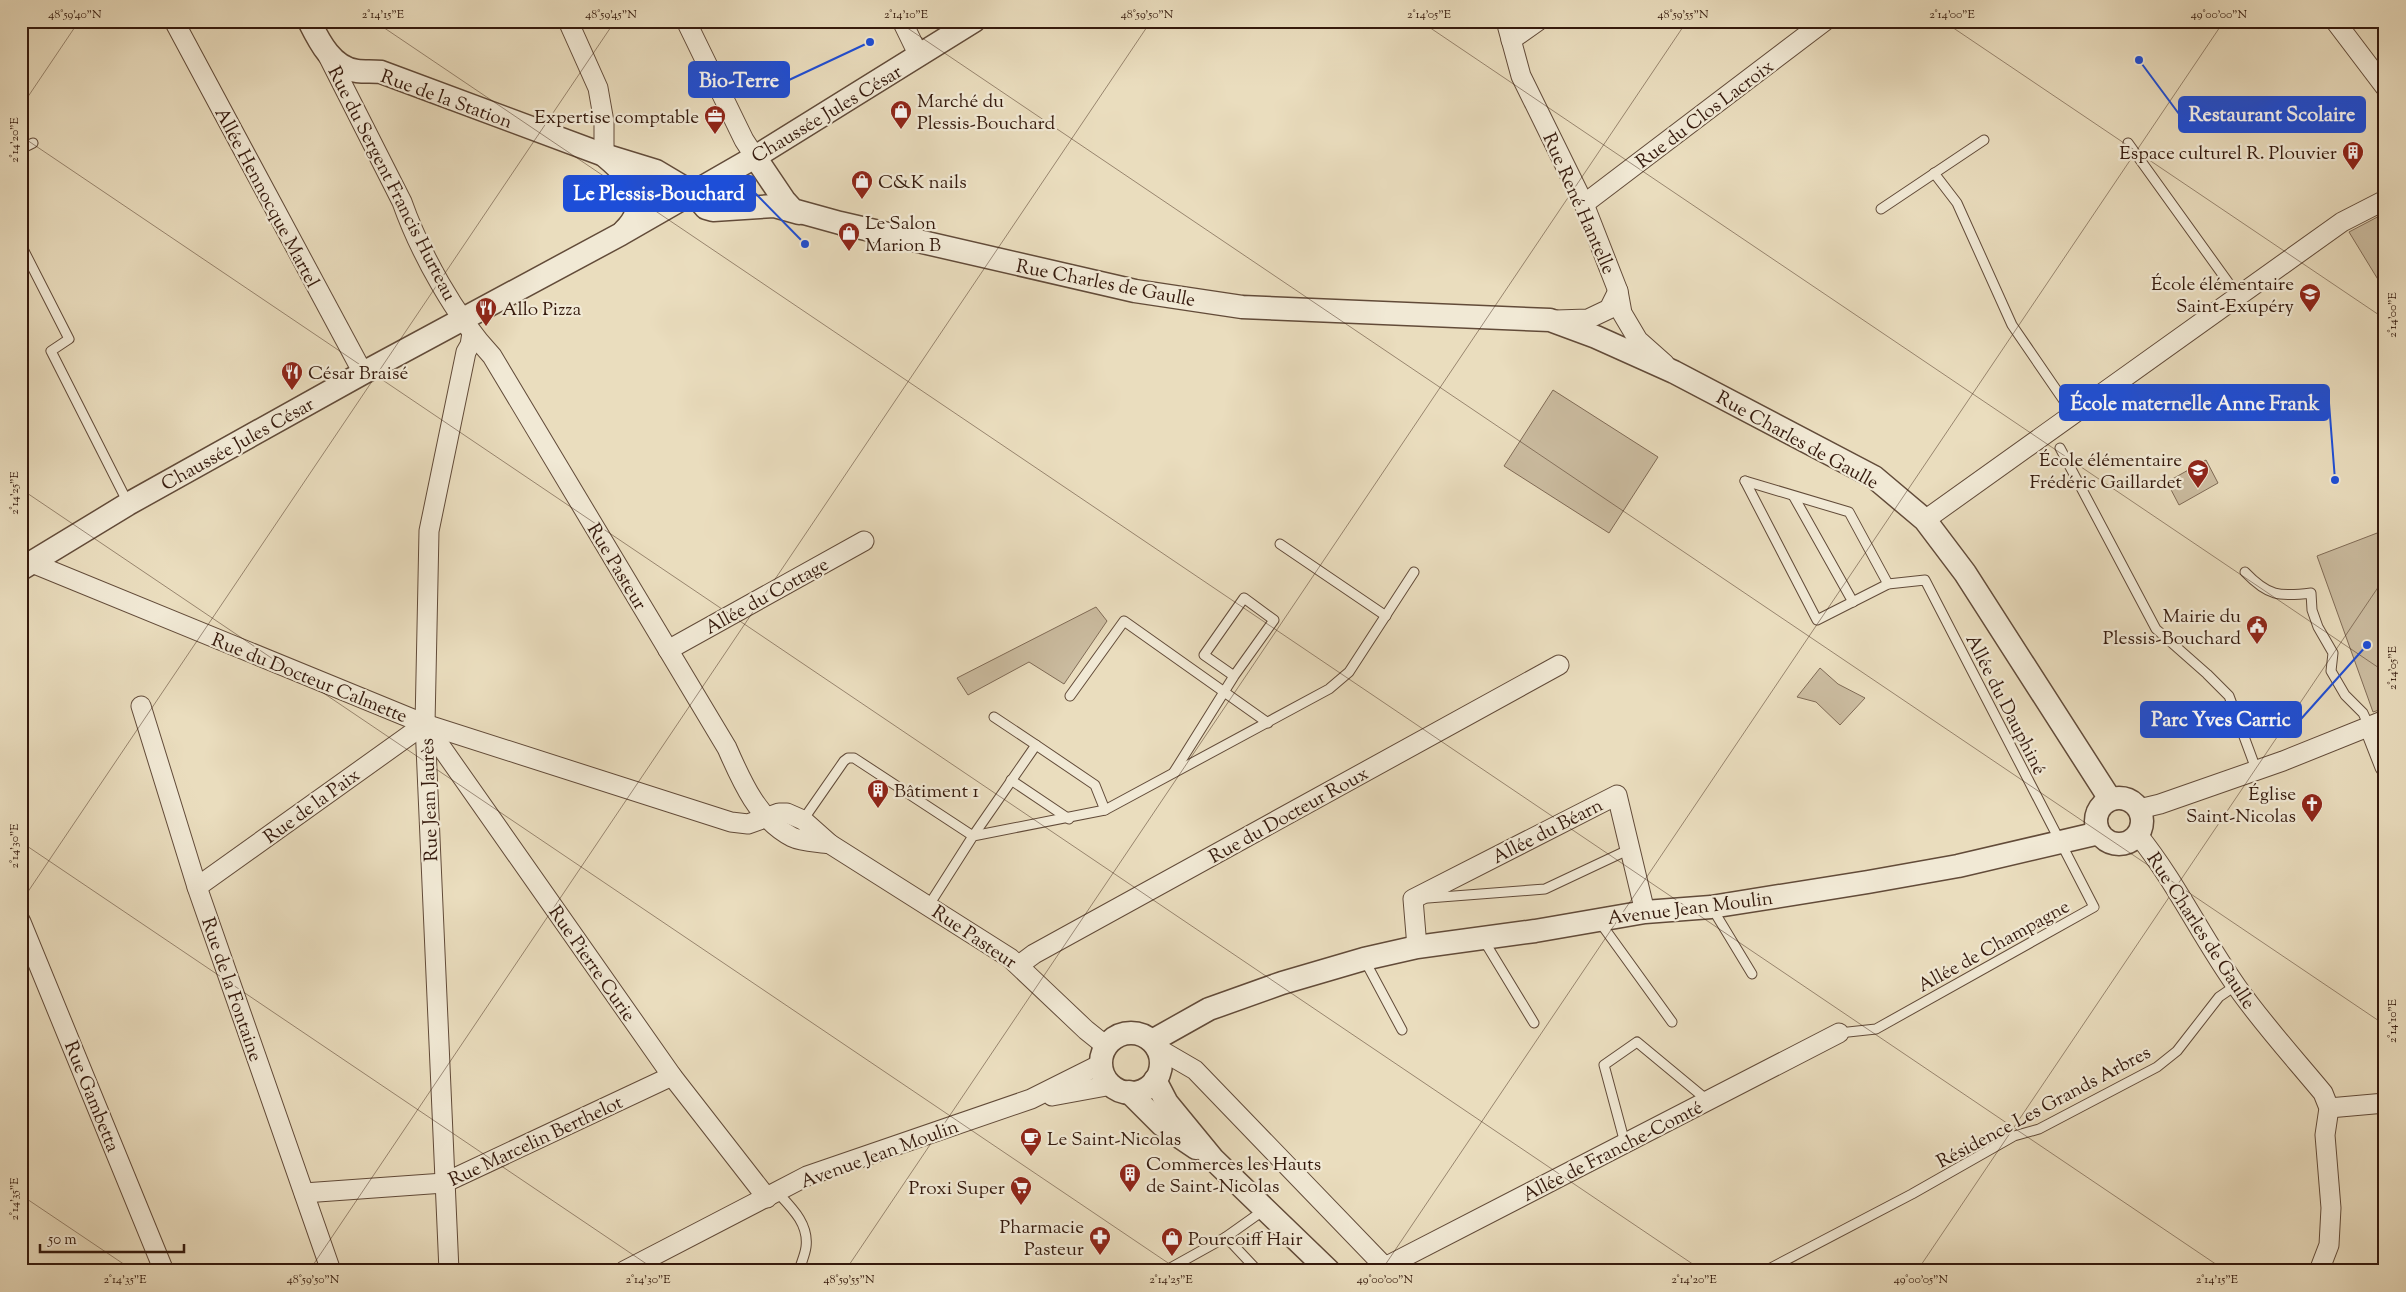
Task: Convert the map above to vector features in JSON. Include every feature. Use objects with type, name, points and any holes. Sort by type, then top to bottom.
[{"type":"street","name":"Allée Hennocque Martel","points":[[174,21],[363,373]]},
{"type":"street","name":"Rue de la Station","points":[[309,21],[322,46],[334,60],[346,68],[356,71],[381,72],[604,155],[656,172],[693,193]]},
{"type":"street","points":[[568,21],[598,88],[604,122],[604,155]]},
{"type":"street","points":[[686,21],[744,140],[784,200],[799,213]]},
{"type":"street","points":[[902,21],[919,56]]},
{"type":"street","name":"Rue René Hantelle","points":[[1506,21],[1521,76],[1584,204],[1618,291],[1622,313],[1638,340],[1674,372]]},
{"type":"street","points":[[1511,40],[1538,21]]},
{"type":"street","name":"Rue du Clos Lacroix","points":[[1584,204],[1825,21]]},
{"type":"street","points":[[2335,21],[2385,87]]},
{"type":"street","name":"Chaussée Jules César","points":[[27,566],[128,504],[363,373],[468,326],[621,234],[756,157],[919,56],[973,25]]},
{"type":"street","name":"Rue du Sergent Francis Hurteau","points":[[322,46],[402,202],[410,223],[452,303],[468,326]]},
{"type":"street","name":"Rue de la Station","points":[[604,155],[629,180],[638,199],[637,213],[631,224],[621,234]]},
{"type":"street","name":"Rue Charles de Gaulle","points":[[693,193],[706,208],[713,210],[774,206],[1135,292],[1242,307],[1550,320],[1588,319],[1609,309],[1618,291]]},
{"type":"street","points":[[1925,520],[2342,222],[2385,200]]},
{"type":"street","name":"Rue Charles de Gaulle","points":[[1550,320],[1596,337],[1674,372],[1874,477],[1925,520],[1965,572],[2110,799]]},
{"type":"street","name":"Rue Pasteur","points":[[468,326],[492,356],[668,650],[765,817],[793,838],[830,844]]},
{"type":"street","name":"Rue Jean Jaurès","points":[[450,1271],[444,1183],[425,724],[429,531],[466,352],[468,326]]},
{"type":"street","name":"Allée du Cottage","points":[[668,650],[864,541]]},
{"type":"street","name":"Rue du Docteur Calmette","points":[[27,566],[425,724],[731,822],[748,824],[765,817]]},
{"type":"street","name":"Rue du Docteur Roux","points":[[1018,965],[1034,954],[1559,665]]},
{"type":"street","name":"Rue de la Fontaine","points":[[141,706],[197,887],[330,1271]]},
{"type":"street","points":[[2139,809],[2160,804],[2377,723],[2385,767]]},
{"type":"street","name":"Rue de la Paix","points":[[197,887],[425,724]]},
{"type":"street","name":"Rue Pierre Curie","points":[[425,724],[672,1076],[772,1195]]},
{"type":"street","name":"Allée du Béarn","points":[[1412,899],[1617,795],[1645,912]]},
{"type":"street","points":[[2126,798],[2139,809],[2142,826],[2138,834],[2131,841],[2113,844],[2099,833],[2095,824],[2096,814],[2101,804],[2110,799],[2126,798]]},
{"type":"street","name":"Rue Pasteur","points":[[765,817],[772,814],[786,813],[803,820],[830,844],[990,944],[1018,965],[1086,1030],[1104,1055]]},
{"type":"street","points":[[793,838],[803,820]]},
{"type":"street","name":"Avenue Jean Moulin","points":[[1159,1049],[1282,983],[1364,959],[1416,947],[1645,912],[1711,907],[1958,866],[2099,833]]},
{"type":"street","name":"Rue Charles de Gaulle","points":[[2138,834],[2155,856],[2236,986],[2253,1010],[2323,1093],[2329,1108]]},
{"type":"street","points":[[1412,899],[1416,947]]},
{"type":"street","name":"Rue Gambetta","points":[[21,922],[164,1271]]},
{"type":"street","name":"Allée de Franche-Comté","points":[[1159,1049],[1195,1070],[1385,1267],[1839,1032]]},
{"type":"street","points":[[1120,1089],[1139,1092],[1155,1080],[1161,1063],[1159,1049],[1143,1036],[1128,1034],[1114,1038],[1104,1055],[1102,1072],[1120,1089],[1162,1125],[1214,1159]]},
{"type":"street","name":"Avenue Jean Moulin","points":[[624,1271],[807,1176],[1031,1099],[1104,1055]]},
{"type":"street","name":"Rue Marcelin Berthelot","points":[[304,1193],[444,1183],[672,1076]]},
{"type":"street","points":[[1155,1080],[1167,1103],[1214,1159],[1329,1271]]},
{"type":"street","name":"Avenue Jean Moulin","points":[[1031,1099],[1120,1089]]},
{"type":"street","points":[[2319,1271],[2329,1245],[2331,1208],[2325,1135],[2329,1108],[2385,1102]]},
{"type":"lane","points":[[1881,209],[1984,140]]},
{"type":"lane","points":[[21,149],[33,143]]},
{"type":"lane","points":[[2128,143],[2238,296]]},
{"type":"lane","points":[[1934,173],[1957,203],[2012,324],[2073,414]]},
{"type":"lane","points":[[21,245],[69,339],[51,351],[128,504]]},
{"type":"lane","points":[[2060,448],[2156,629],[2229,696],[2256,769]]},
{"type":"lane","points":[[1745,481],[1794,497],[1849,512],[1888,584],[1817,620],[1745,481]]},
{"type":"lane","points":[[1794,497],[1853,602]]},
{"type":"lane","points":[[1280,544],[1386,616]]},
{"type":"lane","points":[[803,820],[848,758],[854,758],[973,836],[1069,819],[1105,810],[1329,689],[1349,672],[1414,572]]},
{"type":"lane","points":[[2245,572],[2260,588],[2286,596],[2311,593],[2312,610],[2318,627],[2333,654],[2331,671],[2345,695],[2363,713],[2377,723]]},
{"type":"lane","name":"Allée du Dauphiné","points":[[1888,584],[1925,580],[2061,842]]},
{"type":"lane","points":[[1174,772],[1234,676],[1274,620],[1244,598],[1204,655],[1234,676]]},
{"type":"lane","points":[[1070,696],[1124,621],[1268,722]]},
{"type":"lane","points":[[994,717],[1095,785],[1105,810]]},
{"type":"lane","points":[[929,905],[973,836],[1036,745]]},
{"type":"lane","points":[[1011,780],[1069,819]]},
{"type":"lane","name":"Allée de Champagne","points":[[1839,1032],[1876,1029],[2094,907],[2061,842]]},
{"type":"lane","points":[[1412,899],[1545,889],[1630,849]]},
{"type":"lane","points":[[1711,907],[1752,974]]},
{"type":"lane","points":[[1597,919],[1672,1022]]},
{"type":"lane","points":[[1483,938],[1534,1023]]},
{"type":"lane","points":[[1364,959],[1402,1030]]},
{"type":"lane","name":"Résidence Les Grands Arbres","points":[[1765,1271],[1912,1194],[2014,1136],[2039,1129],[2157,1067],[2177,1051],[2219,997],[2236,986]]},
{"type":"lane","points":[[1625,1143],[1604,1065],[1637,1042],[1707,1100]]},
{"type":"lane","points":[[772,1195],[798,1215],[806,1232],[806,1249],[799,1271]]},
{"type":"lane","points":[[1165,1271],[1226,1237],[1264,1209]]},
{"type":"lane","points":[[1226,1237],[1258,1271]]},
{"type":"shaded area","points":[[2385,213],[2385,291],[2349,232]]},
{"type":"shaded area","points":[[1553,390],[1658,457],[1609,533],[1504,466]]},
{"type":"shaded area","points":[[2206,460],[2218,483],[2179,505],[2167,482]]},
{"type":"shaded area","points":[[2385,530],[2385,708],[2373,712],[2317,556]]},
{"type":"shaded area","points":[[1096,607],[1107,621],[1064,684],[1029,662],[968,695],[957,678]]},
{"type":"shaded area","points":[[1820,668],[1838,684],[1865,698],[1840,725],[1816,702],[1797,697]]},
{"type":"place","name":"Bio-Terre","points":[[870,42]]},
{"type":"place","name":"Restaurant Scolaire","points":[[2139,60]]},
{"type":"place","name":"Marché du Plessis-Bouchard","points":[[901,130]]},
{"type":"place","name":"Expertise comptable","points":[[715,135]]},
{"type":"place","name":"Espace culturel R. Plouvier","points":[[2353,171]]},
{"type":"place","name":"C&K nails","points":[[862,200]]},
{"type":"place","name":"Le Plessis-Bouchard","points":[[805,244]]},
{"type":"place","name":"Le Salon Marion B","points":[[849,252]]},
{"type":"place","name":"École élémentaire Saint-Exupéry","points":[[2310,313]]},
{"type":"place","name":"Allo Pizza","points":[[486,327]]},
{"type":"place","name":"César Braisé","points":[[292,391]]},
{"type":"place","name":"École maternelle Anne Frank","points":[[2335,480]]},
{"type":"place","name":"École élémentaire Frédéric Gaillardet","points":[[2198,489]]},
{"type":"place","name":"Mairie du Plessis-Bouchard","points":[[2257,645]]},
{"type":"place","name":"Parc Yves Carric","points":[[2367,645]]},
{"type":"place","name":"Bâtiment 1","points":[[878,809]]},
{"type":"place","name":"Église Saint-Nicolas","points":[[2312,823]]},
{"type":"place","name":"Le Saint-Nicolas","points":[[1031,1157]]},
{"type":"place","name":"Commerces les Hauts de Saint-Nicolas","points":[[1130,1193]]},
{"type":"place","name":"Proxi Super","points":[[1021,1206]]},
{"type":"place","name":"Pharmacie Pasteur","points":[[1100,1256]]},
{"type":"place","name":"Pourcoiff Hair","points":[[1172,1257]]}]
